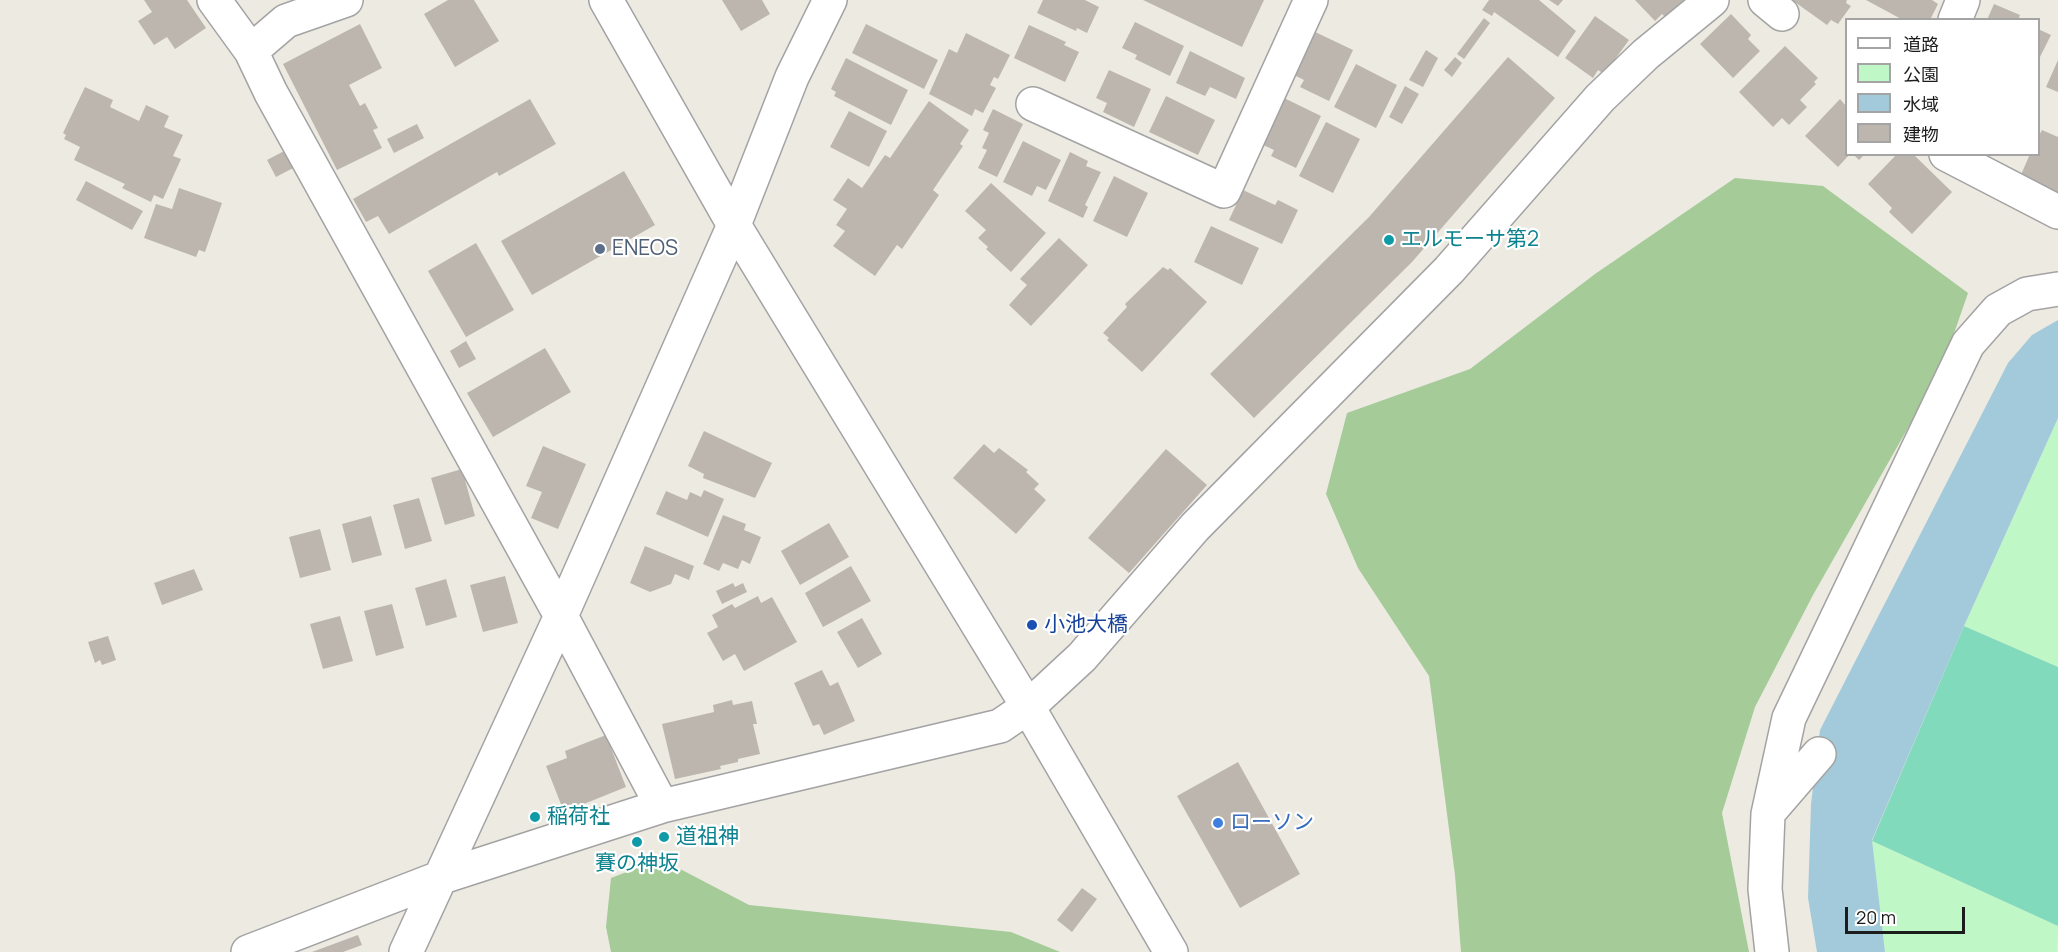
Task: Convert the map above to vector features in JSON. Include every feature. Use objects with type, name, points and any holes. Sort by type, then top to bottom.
[{"type":"street","points":[[214,0],[251,51],[271,93],[561,616],[662,806]]},
{"type":"street","points":[[251,51],[286,21],[346,0]]},
{"type":"street","points":[[606,0],[734,225],[1028,707],[1171,952]]},
{"type":"street","points":[[406,952],[561,616],[734,225],[792,77],[830,0]]},
{"type":"street","points":[[1033,104],[1224,191],[1311,0]]},
{"type":"street","points":[[248,952],[442,877],[662,806],[1000,726],[1028,707],[1082,657],[1196,527],[1449,270],[1600,98],[1646,54],[1712,0]]},
{"type":"street","points":[[1956,18],[1963,0]]},
{"type":"street","points":[[1950,156],[2058,212]]},
{"type":"street","points":[[1772,952],[1765,889],[1767,814],[1790,718],[1968,344],[1998,310],[2027,294],[2058,288]]},
{"type":"street","points":[[1767,814],[1819,754]]},
{"type":"green space","points":[[1735,178],[1823,186],[1968,293],[1942,368],[1813,595],[1755,707],[1722,813],[1749,952],[1461,952],[1455,875],[1429,676],[1358,568],[1326,494],[1347,413],[1470,369],[1595,274]]},
{"type":"green space","points":[[2058,418],[2058,667],[1964,626]]},
{"type":"green space","points":[[1964,626],[2058,667],[2058,926],[1872,841]]},
{"type":"green space","points":[[1872,841],[2058,926],[2057,952],[1885,952]]},
{"type":"green space","points":[[661,859],[749,905],[1011,932],[1060,952],[611,952],[606,927],[611,878]]},
{"type":"water","points":[[2058,320],[2058,418],[1964,626],[1872,840],[1885,952],[1817,952],[1808,898],[1811,804],[1820,730],[2008,363],[2032,335]]},
{"type":"building","points":[[144,0],[187,0],[206,28],[175,49],[167,37],[154,45],[138,21],[152,12]]},
{"type":"building","points":[[448,0],[474,0],[499,41],[455,67],[424,14]]},
{"type":"building","points":[[722,0],[762,0],[770,14],[741,31]]},
{"type":"building","points":[[1043,0],[1085,0],[1099,7],[1087,33],[1077,28],[1076,31],[1037,13]]},
{"type":"building","points":[[1143,0],[1264,0],[1242,47]]},
{"type":"building","points":[[1489,0],[1539,0],[1576,31],[1558,57],[1494,12],[1492,16],[1482,10]]},
{"type":"building","points":[[1549,0],[1563,0],[1558,6]]},
{"type":"building","points":[[1635,0],[1688,0],[1668,20],[1662,14],[1655,21]]},
{"type":"building","points":[[1792,0],[1847,0],[1846,3],[1851,6],[1838,24],[1831,20],[1827,25]]},
{"type":"building","points":[[1866,0],[1932,0],[1938,4],[1931,18],[1899,18]]},
{"type":"building","points":[[1994,4],[2020,15],[2019,18],[1988,18]]},
{"type":"building","points":[[1731,14],[1751,35],[1748,39],[1760,51],[1733,78],[1700,44]]},
{"type":"building","points":[[1595,16],[1629,40],[1613,62],[1615,64],[1607,76],[1598,70],[1593,78],[1565,58]]},
{"type":"building","points":[[1484,18],[1490,23],[1464,59],[1457,54]]},
{"type":"building","points":[[1135,22],[1184,46],[1170,76],[1135,59],[1137,55],[1122,48]]},
{"type":"building","points":[[360,24],[382,68],[349,85],[360,106],[365,103],[378,128],[373,130],[382,148],[337,170],[283,64]]},
{"type":"building","points":[[866,24],[938,60],[924,89],[852,53]]},
{"type":"building","points":[[1029,25],[1066,42],[1064,45],[1079,52],[1065,82],[1014,58]]},
{"type":"building","points":[[1311,30],[1353,50],[1329,101],[1300,87],[1304,80],[1290,73]]},
{"type":"building","points":[[2040,30],[2051,35],[2040,57]]},
{"type":"building","points":[[966,33],[1010,55],[998,79],[994,77],[990,85],[996,88],[983,113],[975,109],[972,116],[929,94],[949,49],[957,53]]},
{"type":"building","points":[[1785,46],[1818,78],[1814,82],[1816,84],[1800,100],[1807,107],[1789,125],[1782,118],[1773,127],[1739,92]]},
{"type":"building","points":[[1426,50],[1438,58],[1423,87],[1409,80]]},
{"type":"building","points":[[1190,51],[1245,78],[1236,99],[1210,87],[1205,96],[1176,83]]},
{"type":"building","points":[[1455,57],[1462,63],[1452,77],[1444,70]]},
{"type":"building","name":"エルモーサ第2","points":[[1508,57],[1555,98],[1412,262],[1254,418],[1210,374],[1369,217]]},
{"type":"building","points":[[846,58],[908,90],[891,125],[834,96],[836,92],[831,89]]},
{"type":"building","points":[[2058,60],[2058,92],[2046,87]]},
{"type":"building","points":[[1356,64],[1397,85],[1376,128],[1334,107]]},
{"type":"building","points":[[1109,70],[1151,89],[1134,127],[1103,112],[1107,103],[1096,98]]},
{"type":"building","points":[[1405,86],[1419,94],[1402,124],[1389,117]]},
{"type":"building","points":[[85,87],[113,100],[110,107],[139,121],[146,105],[169,116],[164,127],[183,135],[173,156],[181,159],[163,199],[154,195],[151,202],[122,188],[125,184],[74,160],[80,147],[64,139],[66,135],[63,133]]},
{"type":"building","points":[[1166,96],[1215,120],[1198,155],[1149,132]]},
{"type":"building","points":[[1282,97],[1321,116],[1296,168],[1271,156],[1274,150],[1259,143]]},
{"type":"building","points":[[530,99],[556,144],[499,176],[497,172],[389,234],[378,216],[366,222],[353,199]]},
{"type":"building","points":[[1840,99],[1845,105],[1845,156],[1848,156],[1838,167],[1805,136]]},
{"type":"building","points":[[929,101],[969,130],[960,144],[963,146],[933,190],[939,195],[902,249],[897,245],[875,276],[833,246],[845,231],[836,225],[847,209],[833,200],[848,178],[862,188],[885,155],[890,158]]},
{"type":"building","points":[[993,109],[1023,124],[997,177],[978,168],[987,150],[982,148],[989,133],[983,130]]},
{"type":"building","points":[[849,111],[887,131],[869,167],[830,147]]},
{"type":"building","points":[[1326,122],[1360,139],[1333,193],[1299,176]]},
{"type":"building","points":[[417,124],[424,138],[394,153],[387,139]]},
{"type":"building","points":[[2042,130],[2058,137],[2058,194],[2020,177],[2029,156],[2040,156]]},
{"type":"building","points":[[1023,141],[1061,160],[1046,190],[1037,186],[1032,196],[1003,182]]},
{"type":"building","points":[[288,149],[297,166],[276,177],[267,160]]},
{"type":"building","points":[[1070,152],[1088,161],[1086,166],[1101,172],[1085,205],[1088,207],[1083,218],[1048,201]]},
{"type":"building","points":[[1895,156],[1915,156],[1952,192],[1912,234],[1889,212],[1892,208],[1868,184]]},
{"type":"building","points":[[624,171],[655,225],[532,295],[501,241]]},
{"type":"building","points":[[1114,176],[1148,193],[1127,237],[1093,221]]},
{"type":"building","points":[[86,181],[143,211],[132,230],[76,200]]},
{"type":"building","points":[[991,183],[1046,233],[1011,272],[986,249],[988,247],[978,238],[986,230],[965,211]]},
{"type":"building","points":[[179,188],[222,203],[205,252],[199,250],[196,257],[144,238],[156,204],[172,209]]},
{"type":"building","points":[[1243,190],[1275,205],[1278,200],[1298,210],[1282,244],[1229,220]]},
{"type":"building","points":[[1211,226],[1259,248],[1242,285],[1194,262]]},
{"type":"building","points":[[1059,238],[1088,265],[1031,326],[1009,305],[1027,285],[1020,279]]},
{"type":"building","points":[[476,243],[514,310],[466,337],[428,271]]},
{"type":"building","points":[[1163,267],[1168,270],[1170,268],[1207,302],[1142,372],[1107,340],[1109,338],[1103,333],[1127,307],[1125,304]]},
{"type":"building","points":[[466,341],[476,359],[459,368],[450,351]]},
{"type":"building","points":[[545,348],[571,392],[493,437],[467,393]]},
{"type":"building","points":[[704,431],[772,463],[755,498],[703,478],[704,474],[688,466]]},
{"type":"building","points":[[984,444],[994,453],[999,448],[1028,470],[1026,472],[1039,484],[1034,489],[1046,500],[1016,534],[953,478]]},
{"type":"building","points":[[543,446],[586,464],[558,529],[531,518],[542,492],[526,486]]},
{"type":"building","points":[[1166,449],[1207,485],[1129,573],[1088,538]]},
{"type":"building","points":[[462,469],[475,516],[445,525],[431,478]]},
{"type":"building","points":[[704,490],[724,499],[708,537],[656,514],[666,491],[687,500],[690,492],[701,497]]},
{"type":"building","points":[[419,498],[432,541],[405,549],[393,505]]},
{"type":"building","points":[[723,515],[746,524],[744,530],[761,537],[750,564],[742,560],[738,569],[723,563],[719,571],[703,564]]},
{"type":"building","points":[[371,516],[382,555],[352,563],[342,524]]},
{"type":"building","points":[[829,523],[849,557],[800,585],[781,551]]},
{"type":"building","points":[[320,529],[331,570],[300,578],[289,537]]},
{"type":"building","points":[[645,546],[694,566],[689,580],[675,574],[671,584],[650,592],[630,583]]},
{"type":"building","points":[[851,566],[871,601],[823,627],[805,593]]},
{"type":"building","points":[[194,569],[203,590],[162,605],[154,583]]},
{"type":"building","points":[[505,576],[518,623],[483,632],[470,585]]},
{"type":"building","points":[[446,579],[457,617],[426,626],[415,588]]},
{"type":"building","points":[[733,583],[735,587],[743,583],[747,592],[722,604],[716,591]]},
{"type":"building","points":[[758,596],[761,603],[772,597],[797,642],[744,671],[735,654],[723,661],[707,633],[718,627],[712,615],[732,604],[735,608]]},
{"type":"building","points":[[392,604],[404,648],[376,656],[364,611]]},
{"type":"building","points":[[340,616],[353,661],[323,669],[310,624]]},
{"type":"building","points":[[862,618],[882,654],[858,668],[837,632]]},
{"type":"building","points":[[108,636],[116,660],[102,665],[100,660],[95,663],[88,642]]},
{"type":"building","points":[[822,670],[830,686],[838,682],[855,721],[824,735],[819,724],[813,726],[794,683]]},
{"type":"building","points":[[732,700],[733,705],[752,701],[757,724],[753,724],[760,754],[738,759],[738,762],[720,766],[721,769],[675,779],[662,724],[714,712],[713,705]]},
{"type":"building","points":[[606,735],[626,787],[564,812],[546,766],[567,758],[565,751]]},
{"type":"building","points":[[1238,762],[1300,874],[1240,908],[1177,796]]},
{"type":"building","points":[[1082,888],[1097,899],[1072,932],[1057,920]]},
{"type":"building","points":[[358,935],[362,945],[343,952],[312,952]]},
{"type":"place","name":"エルモーサ第2","points":[[1389,240]]},
{"type":"place","name":"ENEOS","points":[[600,249]]},
{"type":"place","name":"小池大橋","points":[[1032,625]]},
{"type":"place","name":"稲荷社","points":[[535,817]]},
{"type":"place","name":"ローソン","points":[[1218,823]]},
{"type":"place","name":"道祖神","points":[[664,837]]},
{"type":"place","name":"賽の神坂","points":[[637,842]]}]
